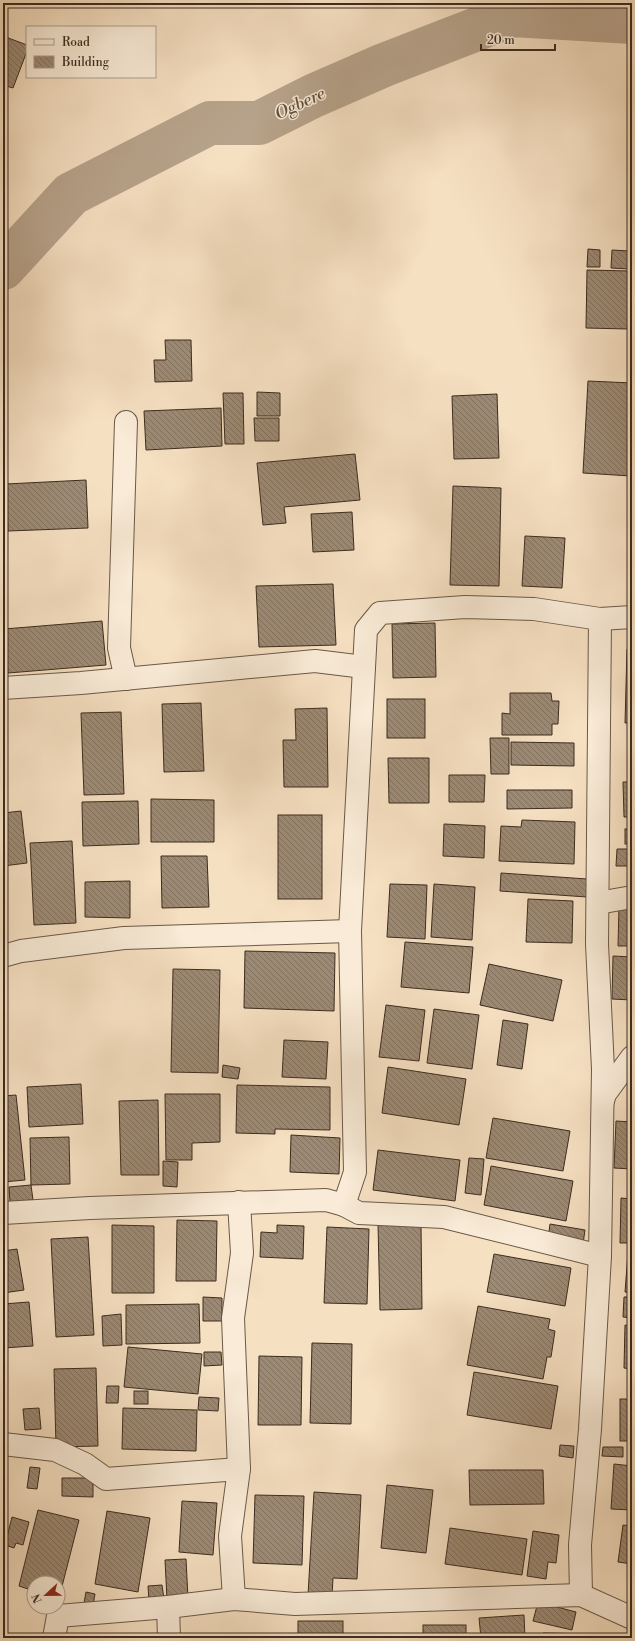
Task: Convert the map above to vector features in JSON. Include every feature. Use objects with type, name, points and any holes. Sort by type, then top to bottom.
[{"type":"street","points":[[126,422],[119,648],[126,679]]},
{"type":"street","points":[[344,1206],[355,1172],[350,932],[366,630],[380,613],[465,607],[534,609],[600,619],[632,617]]},
{"type":"street","points":[[581,1595],[580,1544],[590,1429],[600,1256],[603,1069],[597,944],[600,619]]},
{"type":"street","points":[[3,688],[126,679],[315,661],[364,667]]},
{"type":"street","points":[[598,903],[632,897]]},
{"type":"street","points":[[3,956],[21,951],[124,938],[350,932]]},
{"type":"street","points":[[602,1102],[605,1094],[632,1057]]},
{"type":"street","points":[[3,1213],[239,1202],[326,1200],[359,1213],[444,1217],[600,1256]]},
{"type":"street","points":[[234,1599],[230,1536],[239,1469],[233,1318],[242,1253],[239,1202]]},
{"type":"street","points":[[3,1444],[55,1450],[85,1464],[106,1479],[239,1469]]},
{"type":"street","points":[[54,1638],[58,1616],[168,1607],[234,1599],[295,1604],[581,1595],[632,1618]]},
{"type":"street","points":[[168,1607],[169,1638]]},
{"type":"building","points":[[3,36],[26,45],[26,54],[13,88],[3,85]]},
{"type":"building","points":[[588,249],[600,250],[600,267],[587,267]]},
{"type":"building","points":[[612,250],[629,251],[629,269],[611,268]]},
{"type":"building","points":[[587,270],[629,271],[628,329],[586,328]]},
{"type":"building","points":[[165,340],[191,340],[192,381],[155,382],[154,360],[166,360]]},
{"type":"building","points":[[588,381],[632,383],[631,476],[583,473]]},
{"type":"building","points":[[257,392],[280,393],[280,416],[257,416]]},
{"type":"building","points":[[223,393],[243,393],[244,444],[225,444]]},
{"type":"building","points":[[497,394],[499,458],[454,459],[452,396]]},
{"type":"building","points":[[221,408],[222,446],[146,450],[144,411]]},
{"type":"building","points":[[254,418],[279,418],[279,441],[255,441]]},
{"type":"building","points":[[355,454],[360,500],[284,507],[286,523],[263,525],[257,463]]},
{"type":"building","points":[[86,480],[88,528],[8,531],[6,484]]},
{"type":"building","points":[[453,486],[501,488],[499,586],[450,585]]},
{"type":"building","points":[[352,512],[354,550],[313,552],[311,514]]},
{"type":"building","points":[[525,536],[565,538],[562,588],[522,586]]},
{"type":"building","points":[[333,584],[336,645],[259,647],[256,586]]},
{"type":"building","points":[[102,621],[106,665],[8,673],[4,629]]},
{"type":"building","points":[[435,623],[436,677],[393,678],[392,624]]},
{"type":"building","points":[[627,649],[632,649],[632,723],[625,723]]},
{"type":"building","points":[[510,693],[551,693],[552,701],[559,701],[558,724],[552,724],[552,735],[502,735],[502,713],[510,714]]},
{"type":"building","points":[[387,699],[425,699],[425,738],[387,738]]},
{"type":"building","points":[[201,703],[204,771],[164,772],[162,704]]},
{"type":"building","points":[[327,708],[328,787],[284,787],[283,740],[296,740],[295,709]]},
{"type":"building","points":[[121,712],[124,794],[84,795],[81,713]]},
{"type":"building","points":[[490,738],[509,738],[509,774],[491,774]]},
{"type":"building","points":[[511,742],[574,743],[574,766],[511,765]]},
{"type":"building","points":[[388,758],[429,758],[429,803],[389,803]]},
{"type":"building","points":[[449,775],[485,775],[484,802],[449,802]]},
{"type":"building","points":[[623,782],[632,782],[632,817],[624,817]]},
{"type":"building","points":[[507,790],[572,790],[572,808],[507,809]]},
{"type":"building","points":[[151,799],[214,800],[214,842],[151,842]]},
{"type":"building","points":[[138,801],[139,844],[83,846],[82,802]]},
{"type":"building","points":[[21,811],[27,863],[3,866],[3,813]]},
{"type":"building","points":[[278,815],[322,815],[322,899],[278,899]]},
{"type":"building","points":[[522,820],[575,822],[574,864],[499,861],[501,826],[521,827]]},
{"type":"building","points":[[444,824],[485,826],[484,858],[443,856]]},
{"type":"building","points":[[625,829],[632,829],[632,844],[625,844]]},
{"type":"building","points":[[72,841],[76,923],[34,925],[30,843]]},
{"type":"building","points":[[617,849],[632,849],[632,866],[616,866]]},
{"type":"building","points":[[161,856],[207,856],[209,907],[162,908]]},
{"type":"building","points":[[501,873],[587,879],[587,897],[500,891]]},
{"type":"building","points":[[130,881],[130,918],[85,917],[85,882]]},
{"type":"building","points":[[390,884],[427,885],[425,939],[387,937]]},
{"type":"building","points":[[434,884],[475,887],[472,940],[431,937]]},
{"type":"building","points":[[528,899],[573,901],[572,943],[526,942]]},
{"type":"building","points":[[619,906],[632,907],[632,946],[618,946]]},
{"type":"building","points":[[405,942],[473,947],[469,993],[401,987]]},
{"type":"building","points":[[245,951],[335,953],[334,1011],[244,1008]]},
{"type":"building","points":[[613,956],[632,957],[632,1000],[612,999]]},
{"type":"building","points":[[489,964],[562,980],[553,1021],[480,1005]]},
{"type":"building","points":[[173,969],[220,970],[218,1073],[171,1072]]},
{"type":"building","points":[[386,1005],[425,1010],[419,1061],[379,1057]]},
{"type":"building","points":[[434,1009],[479,1015],[472,1069],[427,1063]]},
{"type":"building","points":[[503,1020],[528,1024],[522,1069],[497,1065]]},
{"type":"building","points":[[284,1040],[328,1042],[326,1079],[282,1077]]},
{"type":"building","points":[[223,1065],[240,1068],[238,1079],[222,1077]]},
{"type":"building","points":[[388,1067],[466,1079],[459,1125],[382,1113]]},
{"type":"building","points":[[81,1084],[83,1124],[29,1127],[27,1087]]},
{"type":"building","points":[[237,1085],[330,1087],[330,1130],[275,1129],[275,1134],[236,1133]]},
{"type":"building","points":[[165,1094],[220,1094],[220,1142],[192,1143],[192,1160],[166,1160]]},
{"type":"building","points":[[16,1095],[25,1180],[3,1182],[3,1096]]},
{"type":"building","points":[[158,1100],[159,1175],[121,1175],[119,1101]]},
{"type":"building","points":[[493,1118],[570,1131],[563,1171],[486,1158]]},
{"type":"building","points":[[616,1121],[632,1122],[632,1169],[614,1168]]},
{"type":"building","points":[[291,1135],[340,1138],[339,1174],[290,1172]]},
{"type":"building","points":[[69,1137],[70,1184],[31,1185],[30,1138]]},
{"type":"building","points":[[378,1150],[460,1160],[455,1201],[373,1190]]},
{"type":"building","points":[[469,1158],[484,1159],[481,1195],[465,1193]]},
{"type":"building","points":[[163,1161],[178,1162],[177,1187],[163,1186]]},
{"type":"building","points":[[491,1166],[573,1181],[566,1221],[484,1205]]},
{"type":"building","points":[[31,1185],[33,1200],[10,1202],[9,1187]]},
{"type":"building","points":[[621,1198],[632,1199],[632,1243],[620,1243]]},
{"type":"building","points":[[177,1220],[217,1221],[216,1281],[176,1281]]},
{"type":"building","points":[[378,1224],[421,1224],[422,1309],[380,1310]]},
{"type":"building","points":[[550,1224],[585,1230],[583,1244],[548,1239]]},
{"type":"building","points":[[112,1225],[154,1226],[154,1293],[112,1293]]},
{"type":"building","points":[[277,1225],[304,1226],[303,1259],[260,1257],[261,1232],[277,1233]]},
{"type":"building","points":[[327,1227],[369,1229],[367,1304],[324,1303]]},
{"type":"building","points":[[88,1237],[94,1335],[56,1337],[51,1239]]},
{"type":"building","points":[[17,1249],[24,1290],[3,1293],[3,1251]]},
{"type":"building","points":[[628,1253],[632,1254],[632,1293],[625,1292]]},
{"type":"building","points":[[494,1254],[571,1268],[565,1306],[487,1292]]},
{"type":"building","points":[[203,1297],[222,1298],[222,1321],[203,1321]]},
{"type":"building","points":[[624,1297],[632,1297],[632,1318],[623,1317]]},
{"type":"building","points":[[29,1302],[33,1346],[3,1348],[3,1304]]},
{"type":"building","points":[[199,1304],[200,1343],[126,1344],[126,1305]]},
{"type":"building","points":[[478,1306],[550,1319],[548,1329],[555,1331],[551,1357],[547,1357],[543,1379],[467,1365]]},
{"type":"building","points":[[121,1314],[122,1345],[103,1346],[102,1316]]},
{"type":"building","points":[[625,1325],[632,1326],[632,1369],[624,1368]]},
{"type":"building","points":[[312,1343],[352,1344],[351,1424],[310,1423]]},
{"type":"building","points":[[128,1347],[202,1354],[198,1394],[124,1387]]},
{"type":"building","points":[[204,1352],[221,1352],[222,1365],[204,1366]]},
{"type":"building","points":[[259,1356],[302,1357],[301,1425],[258,1425]]},
{"type":"building","points":[[96,1368],[98,1446],[56,1447],[54,1369]]},
{"type":"building","points":[[474,1372],[558,1386],[551,1429],[467,1415]]},
{"type":"building","points":[[107,1386],[119,1386],[118,1403],[106,1403]]},
{"type":"building","points":[[134,1391],[148,1391],[148,1404],[134,1404]]},
{"type":"building","points":[[199,1397],[219,1398],[218,1411],[198,1410]]},
{"type":"building","points":[[620,1399],[632,1399],[632,1441],[620,1441]]},
{"type":"building","points":[[39,1408],[41,1429],[25,1430],[23,1409]]},
{"type":"building","points":[[123,1408],[197,1410],[196,1451],[122,1449]]},
{"type":"building","points":[[560,1445],[574,1446],[573,1458],[559,1456]]},
{"type":"building","points":[[603,1447],[623,1447],[623,1457],[602,1456]]},
{"type":"building","points":[[3,1455],[7,1455],[6,1496],[3,1496]]},
{"type":"building","points":[[614,1464],[632,1466],[632,1510],[611,1509]]},
{"type":"building","points":[[30,1467],[40,1468],[37,1489],[27,1488]]},
{"type":"building","points":[[469,1470],[543,1470],[544,1504],[470,1505]]},
{"type":"building","points":[[62,1478],[93,1478],[93,1497],[62,1496]]},
{"type":"building","points":[[387,1485],[433,1490],[426,1553],[381,1548]]},
{"type":"building","points":[[314,1492],[361,1495],[357,1579],[333,1578],[332,1596],[308,1595]]},
{"type":"building","points":[[255,1495],[304,1496],[302,1565],[253,1563]]},
{"type":"building","points":[[182,1501],[217,1503],[213,1555],[179,1552]]},
{"type":"building","points":[[38,1510],[79,1520],[65,1575],[26,1575],[26,1588],[19,1586]]},
{"type":"building","points":[[107,1511],[150,1518],[138,1592],[95,1584]]},
{"type":"building","points":[[12,1517],[29,1522],[23,1545],[16,1543],[14,1548],[5,1545]]},
{"type":"building","points":[[623,1525],[632,1526],[632,1564],[618,1562]]},
{"type":"building","points":[[450,1528],[527,1539],[522,1575],[445,1564]]},
{"type":"building","points":[[533,1531],[559,1535],[556,1563],[548,1562],[546,1579],[527,1576]]},
{"type":"building","points":[[186,1559],[188,1598],[167,1599],[165,1560]]},
{"type":"building","points":[[162,1585],[164,1599],[149,1601],[148,1586]]},
{"type":"building","points":[[86,1592],[95,1594],[93,1605],[84,1603]]},
{"type":"building","points":[[538,1602],[576,1612],[572,1630],[533,1621]]},
{"type":"building","points":[[524,1615],[525,1638],[481,1638],[479,1618]]},
{"type":"building","points":[[298,1621],[343,1621],[343,1638],[298,1638]]},
{"type":"building","points":[[423,1625],[466,1625],[466,1638],[423,1638]]},
{"type":"building","points":[[543,1633],[594,1634],[594,1638],[543,1638]]},
{"type":"building","points":[[76,1634],[108,1638],[76,1638]]},
{"type":"waterway","name":"Ogbere","points":[[3,268],[71,194],[210,123],[259,123],[313,96],[384,65],[513,15],[632,22]]}]
